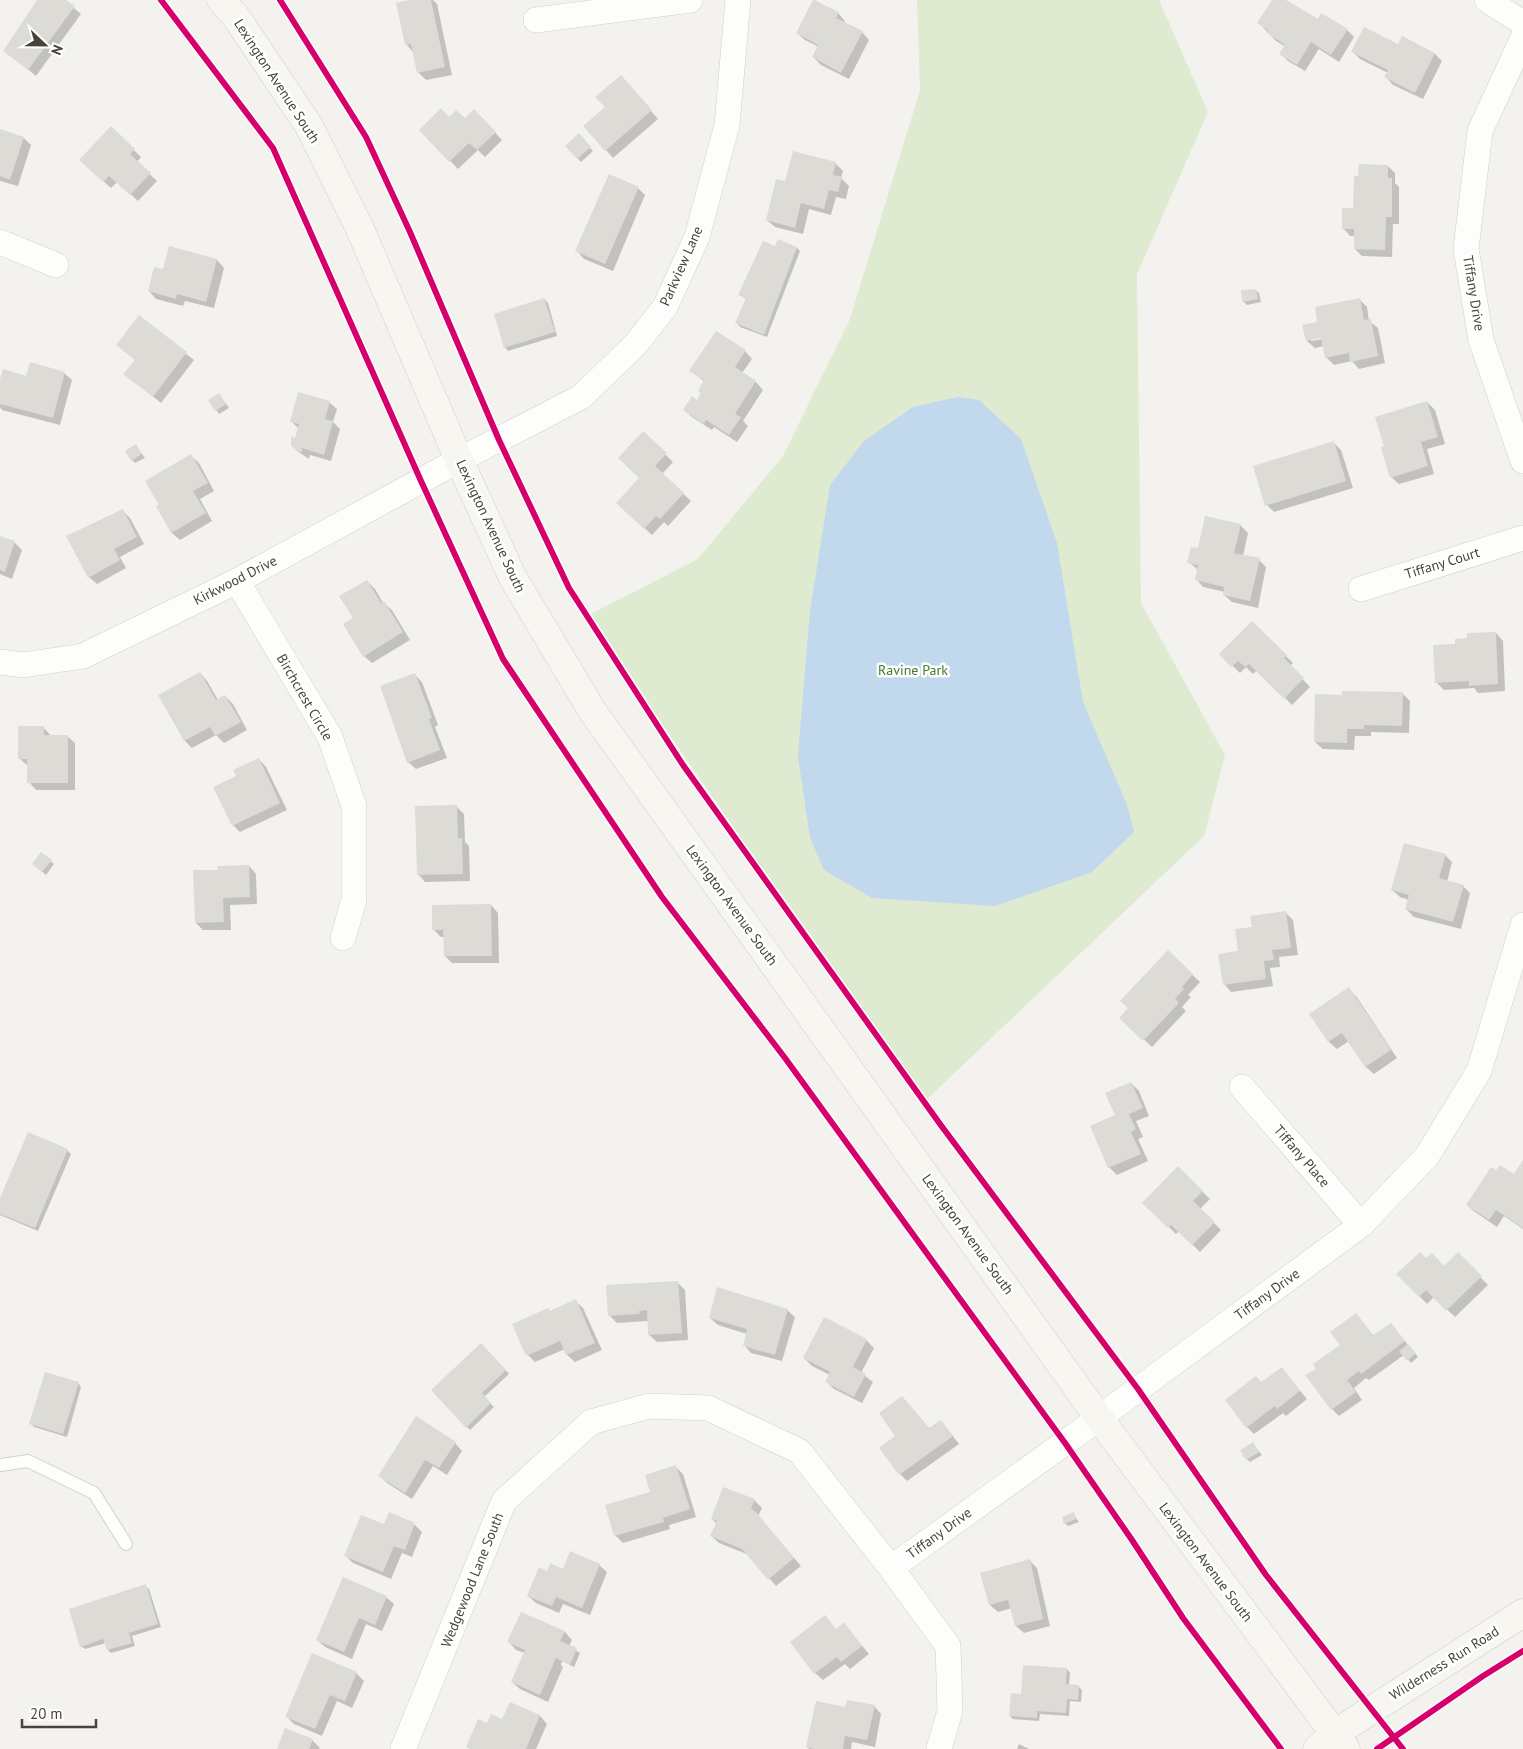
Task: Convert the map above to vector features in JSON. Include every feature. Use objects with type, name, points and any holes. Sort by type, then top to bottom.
[{"type":"street","name":"Lexington Avenue South","points":[[221,0],[236,17],[309,126],[360,229],[459,460],[513,578],[593,712],[1333,1744]]},
{"type":"street","points":[[536,20],[690,0]]},
{"type":"street","name":"Parkview Lane","points":[[459,460],[581,397],[636,344],[665,307],[697,237],[727,125],[738,0]]},
{"type":"street","points":[[1487,0],[1523,23]]},
{"type":"street","name":"Tiffany Drive","points":[[1523,38],[1480,131],[1466,249],[1481,340],[1523,461]]},
{"type":"street","points":[[0,242],[56,265]]},
{"type":"street","name":"Kirkwood Drive","points":[[0,662],[23,665],[83,656],[236,581],[459,460]]},
{"type":"street","name":"Tiffany Court","points":[[1361,589],[1523,538]]},
{"type":"street","name":"Birchcrest Circle","points":[[236,581],[330,738],[354,806],[354,900],[343,938]]},
{"type":"street","name":"Tiffany Drive","points":[[891,1568],[1361,1225],[1427,1156],[1479,1071],[1523,925]]},
{"type":"street","name":"Tiffany Place","points":[[1242,1087],[1361,1225]]},
{"type":"street","name":"Wedgewood Lane South","points":[[404,1749],[504,1501],[591,1422],[649,1406],[708,1408],[799,1451],[891,1568],[948,1646],[950,1711],[939,1749]]},
{"type":"street","name":"Wilderness Run Road","points":[[1333,1744],[1523,1613]]},
{"type":"lane","points":[[0,1465],[28,1462],[94,1493],[126,1544]]},
{"type":"green space","name":"Ravine Park","points":[[917,0],[1159,0],[1208,112],[1137,274],[1141,603],[1225,755],[1204,836],[924,1102],[587,616],[698,559],[783,456],[850,319],[920,90]]},
{"type":"water","points":[[958,397],[979,400],[1021,439],[1057,543],[1083,702],[1127,805],[1134,832],[1092,872],[995,906],[872,898],[824,870],[810,838],[798,756],[810,611],[830,485],[864,441],[913,407]]},
{"type":"building","points":[[37,0],[66,0],[75,6],[28,70],[3,51]]},
{"type":"building","points":[[409,0],[431,0],[445,67],[417,73],[411,44],[405,45],[396,3]]},
{"type":"building","points":[[813,0],[839,12],[836,18],[863,31],[841,73],[812,57],[818,45],[796,33]]},
{"type":"building","points":[[1272,0],[1286,0],[1318,19],[1321,13],[1348,29],[1331,55],[1311,42],[1297,65],[1279,54],[1285,45],[1267,33],[1268,30],[1257,23]]},
{"type":"building","points":[[1364,27],[1398,44],[1402,36],[1435,53],[1415,93],[1384,77],[1388,70],[1351,52]]},
{"type":"building","points":[[621,75],[652,110],[605,151],[583,126],[605,107],[595,97]]},
{"type":"building","points":[[441,108],[449,117],[456,110],[465,118],[474,109],[496,132],[477,150],[469,143],[449,162],[419,130]]},
{"type":"building","points":[[111,126],[135,149],[130,154],[151,173],[130,195],[109,176],[103,182],[79,160]]},
{"type":"building","points":[[0,129],[24,137],[10,180],[0,176]]},
{"type":"building","points":[[579,133],[591,147],[577,159],[565,146]]},
{"type":"building","points":[[793,151],[836,162],[833,175],[842,177],[838,192],[829,190],[824,209],[801,203],[795,228],[766,220],[776,179],[785,181]]},
{"type":"building","points":[[1359,164],[1388,165],[1388,178],[1392,178],[1392,217],[1386,217],[1385,250],[1354,249],[1354,229],[1342,229],[1342,208],[1353,208],[1354,176],[1358,176]]},
{"type":"building","points":[[609,174],[639,187],[605,264],[575,251]]},
{"type":"building","points":[[778,239],[797,247],[764,335],[735,323],[746,298],[738,295],[763,241],[775,246]]},
{"type":"building","points":[[169,246],[217,259],[206,302],[177,294],[176,299],[148,291],[154,267],[163,269]]},
{"type":"building","points":[[1256,289],[1258,299],[1242,302],[1241,290]]},
{"type":"building","points":[[544,298],[555,332],[504,348],[494,314]]},
{"type":"building","points":[[1360,298],[1364,320],[1371,319],[1378,356],[1350,362],[1349,353],[1325,358],[1321,338],[1306,341],[1302,325],[1317,322],[1315,307]]},
{"type":"building","points":[[139,315],[187,352],[153,397],[123,374],[135,360],[116,345]]},
{"type":"building","points":[[716,331],[746,350],[735,367],[756,381],[735,414],[741,417],[729,435],[706,420],[704,424],[683,410],[692,396],[697,400],[701,393],[698,391],[704,380],[689,371]]},
{"type":"building","points":[[30,362],[65,372],[53,418],[0,404],[0,379],[3,369],[26,376]]},
{"type":"building","points":[[298,392],[330,401],[325,419],[333,421],[324,455],[302,448],[302,453],[291,446],[291,436],[295,438],[299,424],[290,422]]},
{"type":"building","points":[[219,393],[226,404],[215,411],[208,400]]},
{"type":"building","points":[[1427,401],[1438,437],[1421,442],[1428,466],[1390,478],[1381,447],[1384,446],[1375,417]]},
{"type":"building","points":[[643,431],[667,453],[655,466],[684,493],[660,519],[656,516],[644,529],[616,503],[639,478],[618,458]]},
{"type":"building","points":[[1334,441],[1346,481],[1265,506],[1253,466]]},
{"type":"building","points":[[136,444],[142,454],[131,461],[125,451]]},
{"type":"building","points":[[191,454],[208,483],[193,491],[206,513],[171,533],[156,506],[159,505],[145,481]]},
{"type":"building","points":[[123,509],[137,537],[114,549],[120,560],[88,578],[66,536]]},
{"type":"building","points":[[1205,516],[1241,524],[1234,553],[1260,558],[1250,601],[1223,595],[1224,587],[1195,580],[1198,565],[1187,563],[1191,547],[1198,548]]},
{"type":"building","points":[[0,536],[15,541],[5,572],[0,570]]},
{"type":"building","points":[[367,580],[381,603],[384,601],[403,632],[363,657],[343,624],[353,618],[339,596]]},
{"type":"building","points":[[1252,621],[1287,655],[1284,658],[1304,678],[1284,699],[1249,664],[1245,667],[1238,661],[1231,667],[1219,654]]},
{"type":"building","points":[[1496,632],[1498,684],[1469,686],[1469,681],[1435,683],[1433,645],[1455,644],[1455,639],[1467,638],[1467,633]]},
{"type":"building","points":[[200,672],[216,700],[225,695],[241,722],[215,736],[210,727],[184,741],[158,695]]},
{"type":"building","points":[[415,673],[432,718],[429,719],[440,750],[407,763],[380,686]]},
{"type":"building","points":[[1342,691],[1403,692],[1402,726],[1364,725],[1364,729],[1347,729],[1347,743],[1314,742],[1315,694],[1342,695]]},
{"type":"building","points":[[18,726],[44,726],[44,735],[68,735],[68,783],[27,783],[27,759],[18,759]]},
{"type":"building","points":[[259,758],[280,803],[232,826],[213,787],[236,776],[233,770]]},
{"type":"building","points":[[457,805],[458,838],[462,838],[463,874],[417,875],[415,806]]},
{"type":"building","points":[[1404,843],[1446,854],[1439,878],[1464,885],[1453,922],[1405,909],[1409,895],[1391,890]]},
{"type":"building","points":[[41,852],[52,860],[42,872],[32,864]]},
{"type":"building","points":[[249,865],[250,897],[223,898],[224,922],[195,923],[193,870],[218,870],[217,866]]},
{"type":"building","points":[[491,904],[492,956],[444,956],[443,930],[432,930],[432,905]]},
{"type":"building","points":[[1286,911],[1291,948],[1272,950],[1274,960],[1264,961],[1266,979],[1223,985],[1218,954],[1238,951],[1235,929],[1252,927],[1250,916]]},
{"type":"building","points":[[1168,950],[1193,974],[1175,999],[1179,1003],[1143,1041],[1119,1018],[1128,1008],[1120,1001]]},
{"type":"building","points":[[1349,987],[1391,1050],[1365,1067],[1342,1033],[1328,1042],[1309,1014]]},
{"type":"building","points":[[1131,1082],[1143,1108],[1129,1114],[1136,1129],[1131,1132],[1141,1154],[1108,1168],[1090,1126],[1115,1115],[1105,1093]]},
{"type":"building","points":[[28,1132],[68,1149],[35,1228],[0,1214],[0,1198]]},
{"type":"building","points":[[1523,1160],[1523,1228],[1496,1210],[1489,1220],[1466,1205],[1491,1167],[1496,1170],[1500,1165],[1514,1174]]},
{"type":"building","points":[[1178,1166],[1203,1191],[1193,1201],[1215,1222],[1192,1245],[1171,1225],[1168,1228],[1142,1203]]},
{"type":"building","points":[[1420,1252],[1426,1258],[1432,1253],[1444,1266],[1458,1252],[1482,1276],[1446,1311],[1426,1290],[1419,1297],[1396,1274]]},
{"type":"building","points":[[678,1281],[682,1333],[648,1335],[647,1310],[639,1311],[640,1314],[608,1316],[606,1285]]},
{"type":"building","points":[[717,1287],[788,1309],[775,1355],[743,1346],[747,1329],[709,1318]]},
{"type":"building","points":[[576,1299],[595,1343],[566,1355],[560,1341],[526,1356],[512,1324],[548,1308],[550,1311]]},
{"type":"building","points":[[1356,1313],[1373,1335],[1391,1323],[1405,1341],[1361,1374],[1359,1371],[1347,1380],[1356,1392],[1331,1410],[1305,1375],[1316,1369],[1313,1364],[1340,1345],[1330,1332]]},
{"type":"building","points":[[824,1317],[867,1339],[853,1367],[866,1374],[854,1397],[825,1382],[830,1372],[803,1358]]},
{"type":"building","points":[[481,1343],[506,1370],[482,1393],[491,1403],[466,1428],[431,1390]]},
{"type":"building","points":[[1408,1344],[1416,1353],[1407,1361],[1399,1351]]},
{"type":"building","points":[[1282,1367],[1300,1391],[1277,1409],[1275,1406],[1246,1428],[1225,1400],[1256,1376],[1261,1382]]},
{"type":"building","points":[[45,1372],[79,1382],[63,1434],[29,1424]]},
{"type":"building","points":[[902,1396],[929,1428],[941,1420],[953,1436],[899,1475],[879,1448],[895,1436],[879,1413]]},
{"type":"building","points":[[416,1416],[456,1442],[439,1468],[425,1460],[405,1493],[378,1476]]},
{"type":"building","points":[[1253,1442],[1259,1452],[1246,1460],[1240,1450]]},
{"type":"building","points":[[676,1465],[690,1509],[663,1518],[664,1522],[614,1536],[605,1505],[650,1492],[645,1475]]},
{"type":"building","points":[[723,1487],[755,1499],[751,1508],[794,1558],[768,1580],[742,1549],[710,1536],[717,1521],[711,1519]]},
{"type":"building","points":[[389,1512],[415,1523],[405,1550],[394,1546],[383,1572],[344,1556],[361,1515],[384,1524]]},
{"type":"building","points":[[1074,1512],[1076,1519],[1064,1524],[1062,1517]]},
{"type":"building","points":[[570,1551],[600,1564],[582,1608],[556,1597],[552,1606],[527,1596],[539,1567],[547,1571],[550,1563],[563,1569]]},
{"type":"building","points":[[1030,1559],[1043,1619],[1015,1626],[1008,1600],[989,1605],[980,1573]]},
{"type":"building","points":[[343,1577],[387,1596],[375,1625],[359,1618],[344,1652],[316,1640]]},
{"type":"building","points":[[146,1584],[158,1624],[129,1633],[132,1643],[107,1650],[103,1639],[80,1647],[69,1609]]},
{"type":"building","points":[[521,1612],[565,1631],[560,1641],[577,1648],[570,1665],[556,1658],[540,1695],[511,1682],[525,1650],[507,1642]]},
{"type":"building","points":[[825,1615],[836,1629],[844,1622],[862,1646],[841,1662],[837,1657],[814,1674],[790,1642]]},
{"type":"building","points":[[312,1653],[357,1672],[345,1701],[330,1695],[315,1729],[285,1717]]},
{"type":"building","points":[[1023,1665],[1067,1668],[1066,1684],[1079,1685],[1078,1700],[1067,1699],[1066,1713],[1037,1711],[1037,1718],[1009,1716],[1011,1693],[1021,1694]]},
{"type":"building","points":[[847,1700],[875,1705],[867,1740],[845,1736],[843,1749],[814,1749],[806,1747],[816,1701],[845,1707]]},
{"type":"building","points":[[510,1702],[540,1715],[526,1749],[471,1749],[466,1747],[478,1719],[487,1723],[491,1714],[502,1719]]},
{"type":"building","points":[[285,1728],[313,1739],[309,1749],[277,1749]]},
{"type":"cycle path","points":[[161,0],[273,148],[421,481],[503,659],[662,897],[785,1058],[1065,1443],[1183,1618],[1281,1749]]},
{"type":"cycle path","points":[[280,0],[366,137],[410,232],[499,440],[569,588],[683,765],[940,1124],[1138,1389],[1266,1575],[1403,1749]]},
{"type":"cycle path","points":[[1377,1749],[1483,1676],[1523,1651]]}]
